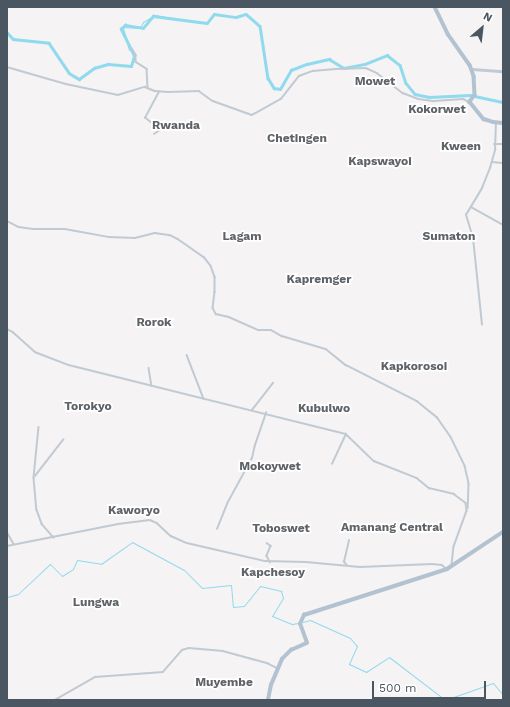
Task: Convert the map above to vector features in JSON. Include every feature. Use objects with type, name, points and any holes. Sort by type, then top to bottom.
[{"type":"main road","points":[[435,7],[448,34],[472,69],[475,95],[471,101],[484,119],[503,123]]},
{"type":"main road","points":[[472,69],[503,71]]},
{"type":"main road","points":[[268,700],[277,668],[287,652],[307,643],[300,624],[304,616],[447,569],[503,532]]},
{"type":"street","points":[[132,48],[136,55],[136,62],[147,69],[148,88]]},
{"type":"street","points":[[7,67],[66,84],[118,95],[141,88],[148,88],[159,92],[199,91],[213,102],[252,115],[281,99],[296,78],[306,73],[331,69],[362,68],[377,73],[403,93],[418,99],[434,101],[462,99],[471,101]]},
{"type":"street","points":[[154,134],[160,130],[145,118],[159,92]]},
{"type":"street","points":[[482,325],[473,238],[466,216],[484,183],[492,162],[495,150],[494,144],[496,122]]},
{"type":"street","points":[[494,144],[503,144]]},
{"type":"street","points":[[492,162],[503,163]]},
{"type":"street","points":[[471,206],[503,225]]},
{"type":"street","points":[[7,221],[19,227],[42,230],[65,229],[109,238],[135,238],[155,233],[170,234],[204,257],[211,266],[215,277],[215,297],[212,308],[216,314],[229,316],[258,330],[271,330],[282,336],[326,349],[344,364],[417,401],[437,417],[451,437],[465,466],[469,484],[468,508],[454,546],[452,565]]},
{"type":"street","points":[[7,329],[16,334],[35,352],[46,358],[104,375],[266,413],[346,434],[374,461],[418,478],[429,488],[458,496],[468,508]]},
{"type":"street","points":[[187,355],[204,399]]},
{"type":"street","points":[[149,368],[152,386]]},
{"type":"street","points":[[252,410],[273,383]]},
{"type":"street","points":[[217,529],[228,502],[252,458],[255,442],[260,435],[266,413]]},
{"type":"street","points":[[39,427],[34,478],[39,518],[54,538]]},
{"type":"street","points":[[332,464],[346,434]]},
{"type":"street","points":[[34,478],[63,440]]},
{"type":"street","points":[[7,546],[54,538],[118,524],[150,520],[157,523],[171,536],[187,543],[270,562],[306,562],[347,566],[424,564],[442,565],[447,569]]},
{"type":"street","points":[[7,532],[15,545]]},
{"type":"street","points":[[347,566],[344,562],[349,540]]},
{"type":"street","points":[[267,543],[271,546],[267,556],[270,562]]},
{"type":"street","points":[[55,700],[95,677],[163,672],[182,650],[189,648],[223,651],[260,660],[277,668]]},
{"type":"waterway","points":[[7,32],[13,39],[49,43],[69,73],[79,79],[94,68],[108,64],[131,66],[134,56],[121,29],[125,25],[143,28],[153,16],[207,23],[214,14],[236,17],[246,14],[260,26],[268,78],[274,88],[280,89],[291,70],[307,64],[329,59],[344,68],[365,64],[387,55],[400,65],[406,83],[415,94],[429,97],[470,95],[503,102]]},
{"type":"waterway","points":[[129,50],[123,27],[140,28],[143,22],[155,15],[196,22]]},
{"type":"waterway","points":[[7,597],[18,594],[50,564],[62,576],[73,569],[77,560],[101,564],[132,542],[184,570],[202,588],[231,585],[233,607],[244,606],[260,586],[281,591],[283,598],[272,616],[292,624],[298,623]]},
{"type":"waterway","points":[[303,622],[310,620],[350,638],[357,646],[349,664],[366,672],[389,657],[445,700]]},
{"type":"waterway","points":[[445,700],[493,683],[503,695]]},
{"type":"district","name":"Mowet","points":[[375,82]]},
{"type":"district","name":"Kokorwet","points":[[437,110]]},
{"type":"district","name":"Rwanda","points":[[176,126]]},
{"type":"district","name":"Chetingen","points":[[297,139]]},
{"type":"district","name":"Kween","points":[[461,147]]},
{"type":"district","name":"Kapswayoi","points":[[380,162]]},
{"type":"district","name":"Lagam","points":[[242,237]]},
{"type":"district","name":"Sumaton","points":[[449,237]]},
{"type":"district","name":"Kapremger","points":[[319,280]]},
{"type":"district","name":"Rorok","points":[[154,323]]},
{"type":"district","name":"Kapkorosoi","points":[[414,367]]},
{"type":"district","name":"Torokyo","points":[[88,407]]},
{"type":"district","name":"Kubulwo","points":[[324,409]]},
{"type":"district","name":"Mokoywet","points":[[270,467]]},
{"type":"district","name":"Kaworyo","points":[[134,511]]},
{"type":"district","name":"Amanang Central","points":[[392,528]]},
{"type":"district","name":"Toboswet","points":[[281,529]]},
{"type":"district","name":"Kapchesoy","points":[[273,573]]},
{"type":"district","name":"Lungwa","points":[[96,603]]},
{"type":"district","name":"Muyembe","points":[[224,683]]}]
